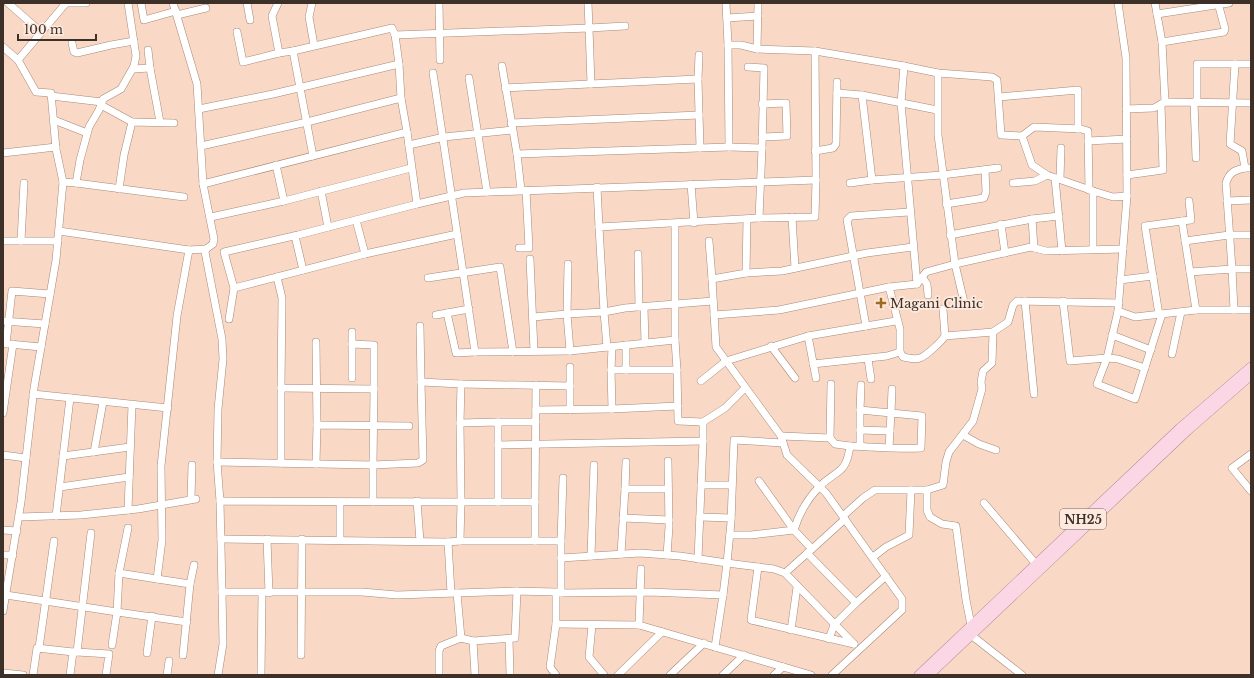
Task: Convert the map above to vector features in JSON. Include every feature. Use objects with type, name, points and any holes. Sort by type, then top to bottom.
[{"type":"main road","name":"NH25","points":[[919,675],[1204,406],[1251,367]]},
{"type":"main road","name":"NH25","points":[[929,675],[1188,430],[1249,380]]},
{"type":"street","points":[[8,3],[41,32]]},
{"type":"street","points":[[18,60],[65,3],[86,3]]},
{"type":"street","points":[[76,183],[87,133],[103,99],[121,88],[133,69],[136,56],[128,3]]},
{"type":"street","points":[[141,3],[144,20],[206,8]]},
{"type":"street","points":[[173,3],[197,84],[203,184],[211,217],[213,244],[224,252],[234,288],[229,319]]},
{"type":"street","points":[[247,3],[250,20]]},
{"type":"street","points":[[278,3],[272,16],[279,53]]},
{"type":"street","points":[[312,3],[309,17],[314,45]]},
{"type":"street","points":[[439,3],[441,34],[440,60]]},
{"type":"street","points":[[588,3],[590,84]]},
{"type":"street","points":[[726,3],[729,147]]},
{"type":"street","points":[[757,49],[758,3]]},
{"type":"street","points":[[1118,3],[1126,58],[1127,196],[1118,311],[1107,358],[1097,384],[1135,399],[1151,350],[1160,315],[1145,226],[1191,220],[1189,201]]},
{"type":"street","points":[[1127,175],[1163,170],[1162,42],[1155,3]]},
{"type":"street","points":[[1157,14],[1229,3]]},
{"type":"street","points":[[1162,42],[1224,32],[1225,29],[1219,4]]},
{"type":"street","points":[[727,18],[758,16]]},
{"type":"street","points":[[395,36],[626,26]]},
{"type":"street","points":[[237,32],[243,62],[392,28],[395,36],[399,64],[401,98],[409,145],[411,168],[418,204]]},
{"type":"street","points":[[72,43],[74,52],[77,53],[134,41]]},
{"type":"street","points":[[728,44],[741,44],[757,49],[815,51],[938,73],[995,78],[998,82],[1002,135],[1022,136],[1034,127],[1078,129],[1088,131],[1093,249]]},
{"type":"street","points":[[3,47],[18,60],[36,92],[51,93],[56,147],[63,182],[58,241],[33,394],[19,517],[13,555],[6,577],[6,595],[3,611]]},
{"type":"street","points":[[148,50],[160,122]]},
{"type":"street","points":[[293,51],[313,156]]},
{"type":"street","points":[[599,227],[694,223],[759,218],[815,217],[815,51]]},
{"type":"street","points":[[699,55],[698,79],[700,148]]},
{"type":"street","points":[[199,109],[399,64]]},
{"type":"street","points":[[1196,158],[1195,102],[1198,64],[1251,64]]},
{"type":"street","points":[[1234,310],[1226,184],[1228,175],[1235,170],[1248,168],[1242,151],[1230,144],[1235,64]]},
{"type":"street","points":[[502,66],[523,190],[529,248],[519,248]]},
{"type":"street","points":[[904,66],[901,103],[909,212],[917,284]]},
{"type":"street","points":[[748,67],[764,68],[759,218]]},
{"type":"street","points":[[133,69],[150,68]]},
{"type":"street","points":[[434,73],[475,352]]},
{"type":"street","points":[[938,73],[937,110],[942,175],[955,264],[964,302]]},
{"type":"street","points":[[469,78],[487,192]]},
{"type":"street","points":[[505,88],[698,79]]},
{"type":"street","points":[[815,151],[833,148],[836,144],[837,82]]},
{"type":"street","points":[[999,97],[1078,90],[1078,129]]},
{"type":"street","points":[[837,93],[862,95],[937,110]]},
{"type":"street","points":[[862,95],[872,180]]},
{"type":"street","points":[[51,96],[102,103],[132,122],[174,123]]},
{"type":"street","points":[[201,146],[307,122],[401,98]]},
{"type":"street","points":[[762,104],[786,103],[787,136],[762,136]]},
{"type":"street","points":[[1126,109],[1154,108],[1163,103],[1251,103]]},
{"type":"street","points":[[409,145],[444,137],[478,134],[512,126],[699,115]]},
{"type":"street","points":[[54,120],[87,133]]},
{"type":"street","points":[[119,189],[132,122]]},
{"type":"street","points":[[203,184],[407,132]]},
{"type":"street","points":[[1022,136],[1032,165],[1047,175],[1091,191],[1113,197],[1127,196]]},
{"type":"street","points":[[1088,140],[1126,139]]},
{"type":"street","points":[[3,153],[56,147]]},
{"type":"street","points":[[517,154],[729,147],[762,148]]},
{"type":"street","points":[[1061,148],[1058,179],[1062,250]]},
{"type":"street","points":[[276,165],[284,201]]},
{"type":"street","points":[[211,217],[284,201],[411,168]]},
{"type":"street","points":[[850,183],[942,175],[998,168]]},
{"type":"street","points":[[946,204],[984,198],[986,192],[984,170]]},
{"type":"street","points":[[1013,183],[1035,181],[1047,175]]},
{"type":"street","points":[[224,252],[295,236],[464,193],[816,180]]},
{"type":"street","points":[[63,182],[184,197]]},
{"type":"street","points":[[21,241],[24,183]]},
{"type":"street","points":[[691,184],[694,223]]},
{"type":"street","points":[[597,188],[604,312],[610,347],[612,409]]},
{"type":"street","points":[[321,191],[328,227]]},
{"type":"street","points":[[1227,201],[1251,200]]},
{"type":"street","points":[[866,326],[847,220],[851,216],[909,212]]},
{"type":"street","points":[[950,235],[1001,224],[1059,216]]},
{"type":"street","points":[[792,217],[795,268]]},
{"type":"street","points":[[746,274],[747,219]]},
{"type":"street","points":[[1032,219],[1034,248]]},
{"type":"street","points":[[356,220],[365,254]]},
{"type":"street","points":[[1182,220],[1196,310]]},
{"type":"street","points":[[674,224],[674,304],[678,421],[703,422],[725,408],[745,388]]},
{"type":"street","points":[[1001,224],[1005,253]]},
{"type":"street","points":[[58,230],[190,249],[203,248],[213,244]]},
{"type":"street","points":[[234,288],[365,254],[457,234]]},
{"type":"street","points":[[1185,241],[1229,235],[1251,235]]},
{"type":"street","points":[[295,236],[303,270]]},
{"type":"street","points":[[3,241],[58,241]]},
{"type":"street","points":[[709,241],[716,347],[781,436],[788,455],[819,487],[844,518],[902,599],[902,610],[832,675]]},
{"type":"street","points":[[712,280],[795,268],[898,247],[913,247]]},
{"type":"street","points":[[203,248],[222,339],[223,359],[218,408],[217,462],[220,501],[223,644],[218,675]]},
{"type":"street","points":[[714,315],[779,310],[889,287],[917,284],[926,272],[955,264],[1034,248],[1046,251],[1123,249]]},
{"type":"street","points":[[157,579],[162,540],[161,466],[177,316],[190,249]]},
{"type":"street","points":[[638,254],[645,343]]},
{"type":"street","points":[[530,259],[534,351]]},
{"type":"street","points":[[568,264],[567,314],[570,351]]},
{"type":"street","points":[[428,278],[500,267],[512,352]]},
{"type":"street","points":[[1190,272],[1251,269]]},
{"type":"street","points":[[1120,280],[1153,276]]},
{"type":"street","points":[[277,277],[282,298],[281,464]]},
{"type":"street","points":[[922,277],[927,284],[928,295]]},
{"type":"street","points":[[889,287],[896,321],[900,329],[900,352],[903,357],[913,359],[921,358],[942,341],[944,336],[943,309]]},
{"type":"street","points":[[3,413],[7,344],[6,321],[12,291],[50,294]]},
{"type":"street","points":[[533,317],[604,312],[713,301]]},
{"type":"street","points":[[944,336],[993,332],[1008,322],[1013,305],[1017,301],[1118,303]]},
{"type":"street","points":[[1026,301],[1034,394]]},
{"type":"street","points":[[1063,301],[1070,361],[1107,358],[1118,359],[1145,368]]},
{"type":"street","points":[[436,315],[469,309]]},
{"type":"street","points":[[1118,311],[1135,317],[1196,310],[1251,310]]},
{"type":"street","points":[[1172,354],[1181,312]]},
{"type":"street","points":[[448,313],[456,352],[570,351],[675,340]]},
{"type":"street","points":[[6,321],[45,324]]},
{"type":"street","points":[[701,381],[726,361],[771,346],[808,336],[896,321]]},
{"type":"street","points":[[217,462],[373,464],[418,463],[423,460],[420,326]]},
{"type":"street","points":[[352,332],[352,378]]},
{"type":"street","points":[[785,573],[844,518],[863,498],[875,490],[927,490],[943,485],[949,452],[973,421],[977,409],[982,389],[981,382],[983,371],[992,363],[993,332]]},
{"type":"street","points":[[1112,335],[1151,350]]},
{"type":"street","points":[[808,336],[816,378]]},
{"type":"street","points":[[316,342],[316,464]]},
{"type":"street","points":[[7,344],[41,346]]},
{"type":"street","points":[[352,344],[374,345],[373,502]]},
{"type":"street","points":[[626,345],[626,370]]},
{"type":"street","points":[[771,346],[795,378]]},
{"type":"street","points":[[813,364],[868,359],[900,352]]},
{"type":"street","points":[[868,359],[871,379]]},
{"type":"street","points":[[570,367],[570,410]]},
{"type":"street","points":[[611,370],[677,370]]},
{"type":"street","points":[[421,382],[570,386]]},
{"type":"street","points":[[460,542],[461,384]]},
{"type":"street","points":[[831,384],[830,438],[835,444],[889,448],[921,448],[922,416],[860,410]]},
{"type":"street","points":[[535,541],[536,385]]},
{"type":"street","points":[[860,446],[861,385]]},
{"type":"street","points":[[282,388],[317,387],[374,389]]},
{"type":"street","points":[[889,448],[892,389]]},
{"type":"street","points":[[33,394],[168,408]]},
{"type":"street","points":[[56,516],[70,398]]},
{"type":"street","points":[[94,452],[103,402]]},
{"type":"street","points":[[128,510],[132,404]]},
{"type":"street","points":[[536,410],[678,406]]},
{"type":"street","points":[[498,422],[498,502]]},
{"type":"street","points":[[460,423],[536,422]]},
{"type":"street","points":[[698,559],[703,422]]},
{"type":"street","points":[[317,425],[409,426]]},
{"type":"street","points":[[860,430],[890,431]]},
{"type":"street","points":[[962,435],[979,444],[996,450]]},
{"type":"street","points":[[781,436],[830,438]]},
{"type":"street","points":[[715,646],[730,535],[734,440],[783,444]]},
{"type":"street","points":[[498,445],[702,441]]},
{"type":"street","points":[[794,530],[803,506],[819,487],[846,466],[850,446]]},
{"type":"street","points":[[63,456],[130,447]]},
{"type":"street","points":[[1251,454],[1232,468],[1251,492]]},
{"type":"street","points":[[3,455],[26,458]]},
{"type":"street","points":[[667,555],[669,520],[668,461]]},
{"type":"street","points":[[621,554],[626,462]]},
{"type":"street","points":[[19,517],[81,515],[128,510],[194,499],[192,465]]},
{"type":"street","points":[[591,556],[594,465]]},
{"type":"street","points":[[60,487],[129,477]]},
{"type":"street","points":[[548,675],[556,624],[559,592],[563,478]]},
{"type":"street","points":[[759,481],[809,551],[856,603]]},
{"type":"street","points":[[701,485],[732,485]]},
{"type":"street","points":[[625,489],[668,489]]},
{"type":"street","points":[[873,557],[886,547],[909,535],[911,490]]},
{"type":"street","points":[[927,490],[927,510],[930,518],[942,524],[956,526],[971,625]]},
{"type":"street","points":[[220,501],[535,502]]},
{"type":"street","points":[[417,501],[420,541]]},
{"type":"street","points":[[340,502],[340,540]]},
{"type":"street","points":[[984,503],[1036,564]]},
{"type":"street","points":[[700,517],[731,518]]},
{"type":"street","points":[[623,518],[669,520]]},
{"type":"street","points":[[112,645],[117,612],[120,573],[128,528]]},
{"type":"street","points":[[3,530],[16,531]]},
{"type":"street","points":[[730,535],[751,535],[794,530]]},
{"type":"street","points":[[70,675],[82,606],[91,534]]},
{"type":"street","points":[[221,539],[561,542]]},
{"type":"street","points":[[261,675],[267,539]]},
{"type":"street","points":[[301,655],[302,539]]},
{"type":"street","points":[[33,675],[36,648],[39,648],[47,601],[54,541]]},
{"type":"street","points":[[448,542],[461,638]]},
{"type":"street","points":[[561,558],[621,554],[667,555],[774,569],[785,573],[796,587],[860,649]]},
{"type":"street","points":[[3,555],[13,555]]},
{"type":"street","points":[[182,655],[187,622],[190,584],[194,565]]},
{"type":"street","points":[[758,567],[751,620],[854,644]]},
{"type":"street","points":[[639,625],[641,569]]},
{"type":"street","points":[[120,573],[190,584]]},
{"type":"street","points":[[829,639],[834,625],[886,576]]},
{"type":"street","points":[[791,630],[796,587]]},
{"type":"street","points":[[222,592],[362,592],[397,595],[517,591],[640,592],[723,595]]},
{"type":"street","points":[[439,675],[439,651],[441,646],[461,638],[473,641],[515,638],[517,591]]},
{"type":"street","points":[[6,595],[187,622]]},
{"type":"street","points":[[147,653],[152,616]]},
{"type":"street","points":[[556,624],[639,625],[811,675]]},
{"type":"street","points":[[592,625],[588,657],[604,675]]},
{"type":"street","points":[[618,675],[662,632]]},
{"type":"street","points":[[971,635],[1022,675]]},
{"type":"street","points":[[509,638],[510,675]]},
{"type":"street","points":[[473,641],[475,675]]},
{"type":"street","points":[[670,675],[704,643]]},
{"type":"street","points":[[39,648],[109,654],[106,675]]},
{"type":"street","points":[[723,675],[744,655]]},
{"type":"street","points":[[167,675],[169,662]]},
{"type":"street","points":[[550,667],[556,675]]},
{"type":"street","points":[[774,675],[783,667]]},
{"type":"street","points":[[3,673],[23,675]]},
{"type":"place","name":"Magani Clinic","points":[[881,303]]}]
